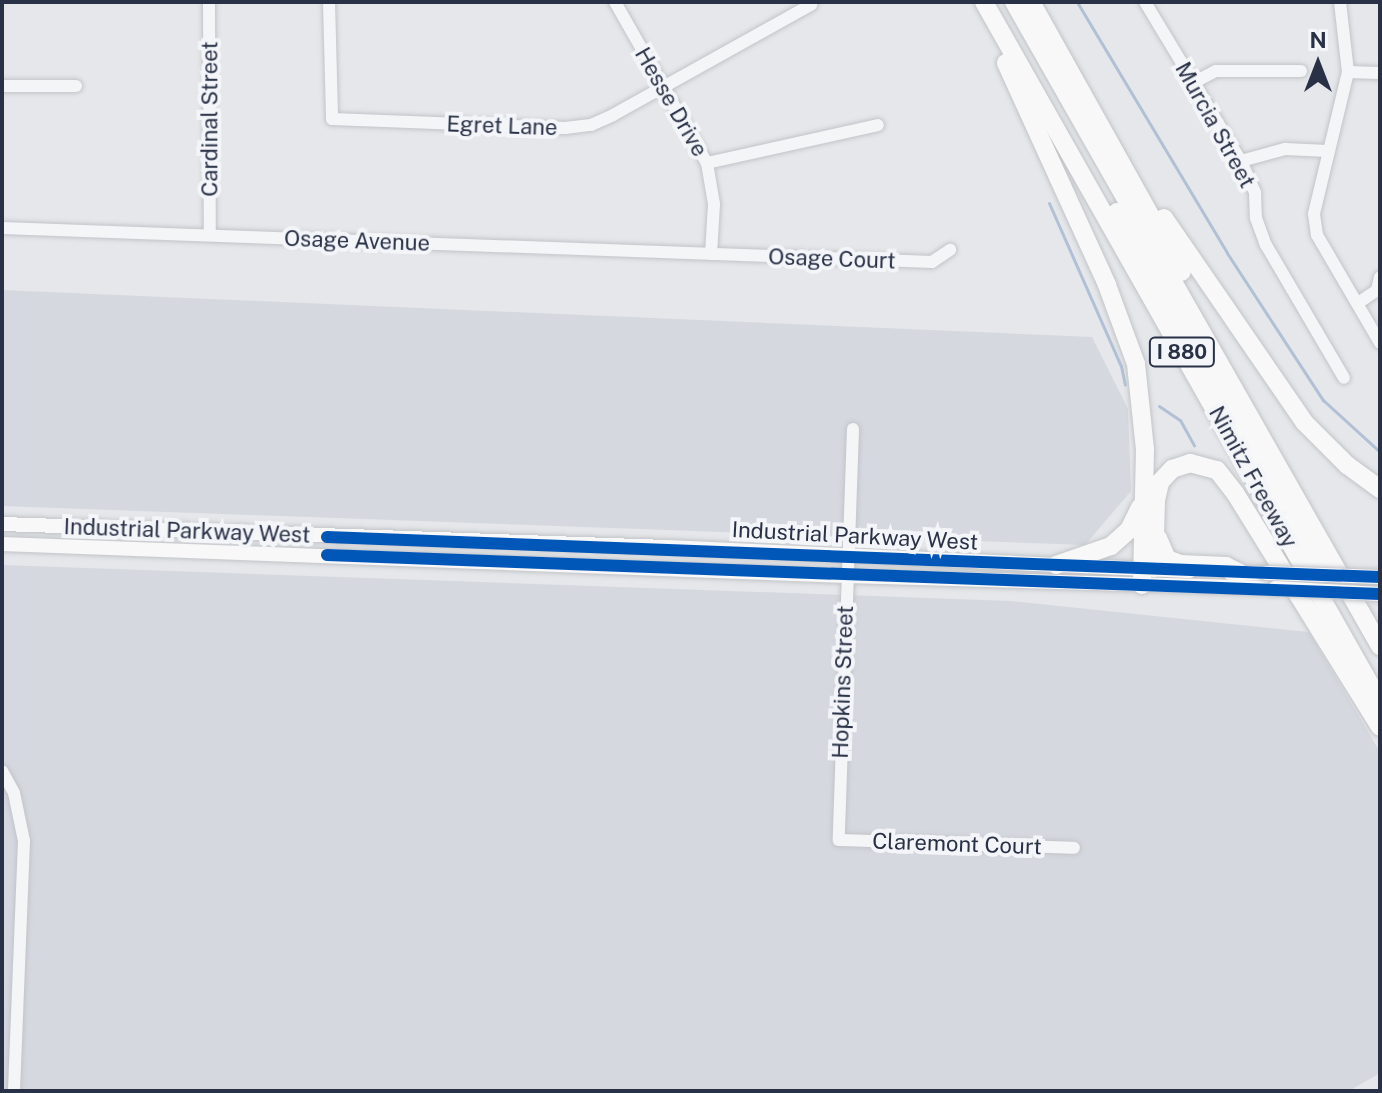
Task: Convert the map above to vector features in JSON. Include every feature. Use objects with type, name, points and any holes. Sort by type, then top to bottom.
[{"type":"highway","points":[[982,2],[1132,349],[1143,408],[1143,500],[1148,577]]},
{"type":"highway","name":"Nimitz Freeway","points":[[982,2],[1380,702]]},
{"type":"highway","name":"I 880","points":[[996,2],[1380,677]]},
{"type":"highway","name":"I 880","points":[[1014,2],[1380,646]]},
{"type":"highway","name":"Nimitz Freeway","points":[[1031,2],[1380,623]]},
{"type":"highway","points":[[1100,123],[1304,422],[1347,465],[1380,489]]},
{"type":"highway","points":[[1148,577],[1157,490],[1165,475],[1190,463],[1217,470],[1235,493],[1380,727]]},
{"type":"highway","points":[[1056,565],[1111,546],[1129,530],[1143,500]]},
{"type":"highway","points":[[1155,528],[1167,559],[1180,564],[1226,566],[1240,573]]},
{"type":"main road","name":"Industrial Parkway West","points":[[2,524],[1056,565],[1148,577],[1380,594]]},
{"type":"main road","points":[[327,537],[327,555]]},
{"type":"main road","name":"Industrial Parkway West","points":[[2,544],[846,576],[1148,577],[1266,573],[1380,577]]},
{"type":"street","name":"Cardinal Street","points":[[209,2],[210,235]]},
{"type":"street","name":"Egret Lane","points":[[329,2],[332,119],[565,128],[591,125],[811,5]]},
{"type":"street","name":"Hesse Drive","points":[[615,2],[707,163],[714,204],[711,254]]},
{"type":"street","name":"Murcia Street","points":[[1145,2],[1241,161],[1255,193],[1256,218],[1266,245],[1344,378]]},
{"type":"street","points":[[1340,2],[1348,72],[1314,214],[1317,235],[1380,343]]},
{"type":"street","points":[[1193,83],[1216,71],[1301,71]]},
{"type":"street","points":[[1348,72],[1380,73]]},
{"type":"street","points":[[2,86],[76,86]]},
{"type":"street","points":[[707,163],[878,125]]},
{"type":"street","points":[[1241,161],[1285,149],[1328,151]]},
{"type":"street","name":"Osage Avenue","points":[[2,228],[711,254]]},
{"type":"street","name":"Osage Court","points":[[711,254],[932,262],[950,250]]},
{"type":"street","points":[[1358,303],[1377,290],[1380,277]]},
{"type":"street","name":"Hopkins Street","points":[[839,840],[853,429]]},
{"type":"street","points":[[2,771],[14,793],[24,841],[14,1091]]},
{"type":"street","name":"Claremont Court","points":[[839,840],[1074,848]]},
{"type":"shaded area","points":[[2,290],[1092,337],[1128,409],[1131,491],[1085,545],[2,506]]},
{"type":"shaded area","points":[[2,565],[1011,601],[1309,632],[1380,752],[1380,1073],[1349,1091],[2,1091]]},
{"type":"waterway","points":[[1077,2],[1227,253],[1323,400],[1380,452]]},
{"type":"waterway","points":[[1049,203],[1121,366],[1125,385]]},
{"type":"waterway","points":[[1159,406],[1180,420],[1194,445]]},
{"type":"cycle path","points":[[327,537],[1380,577]]},
{"type":"cycle path","points":[[327,555],[1380,594]]}]
